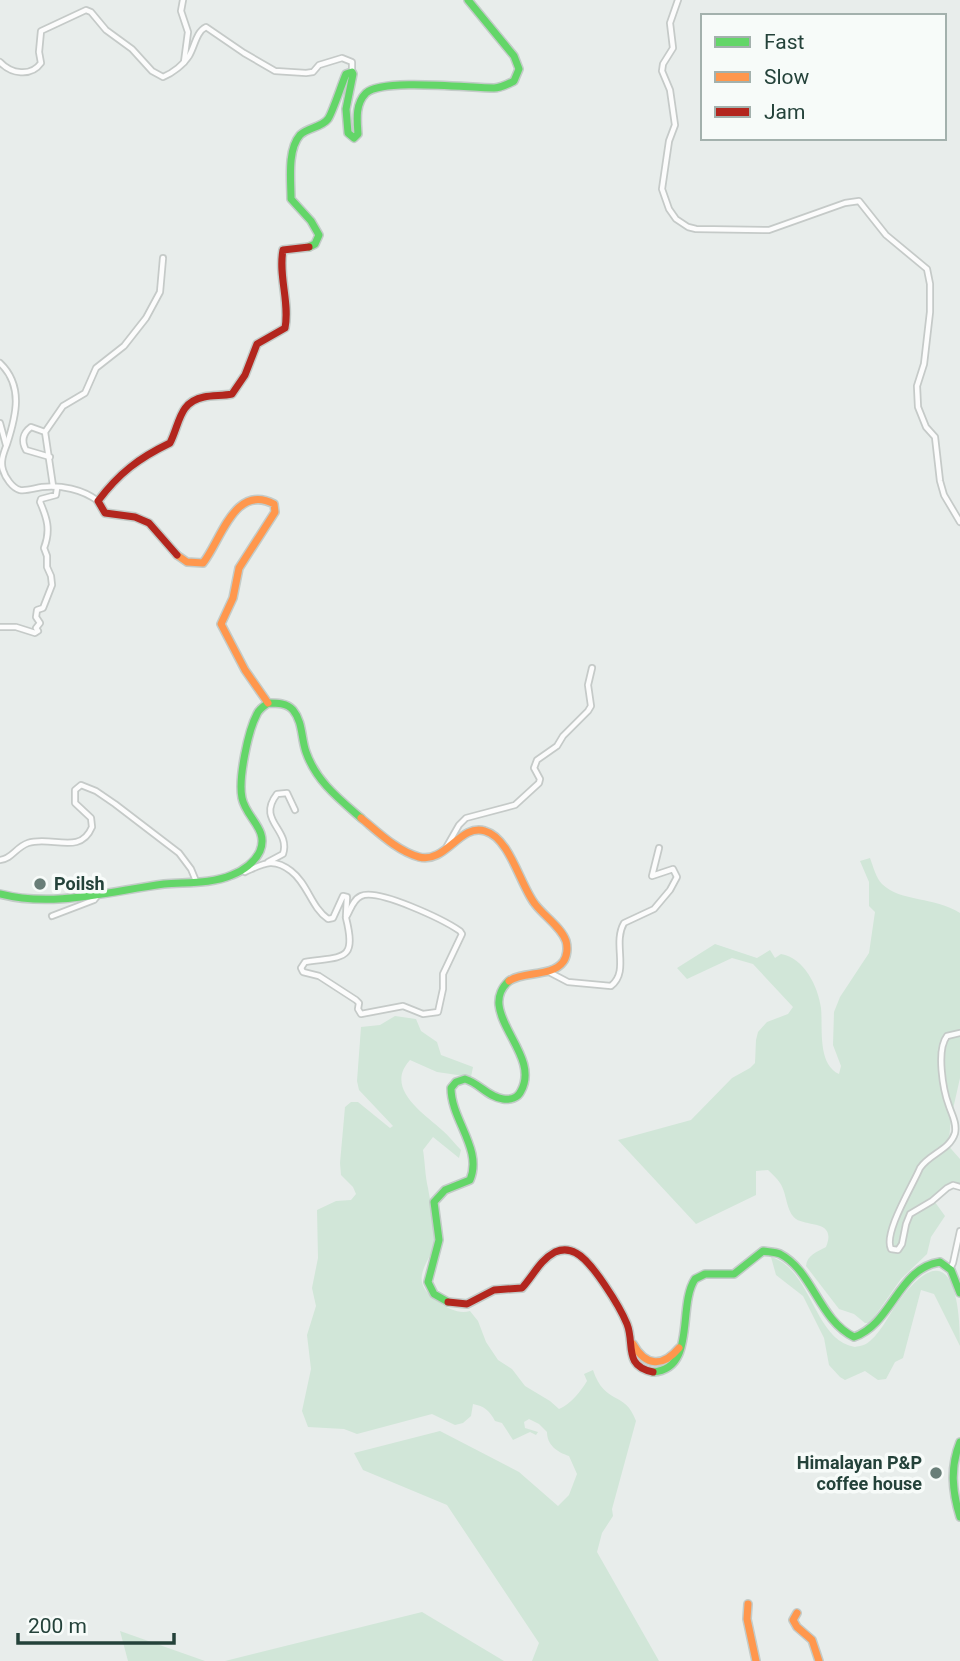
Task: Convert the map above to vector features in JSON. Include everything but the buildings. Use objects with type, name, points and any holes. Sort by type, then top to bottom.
[{"type":"main road","points":[[268,703],[245,670],[221,624],[233,598],[239,568],[275,512],[274,504],[261,500],[236,506],[207,558],[203,563],[191,565],[180,559],[147,522],[137,516],[117,517],[106,514],[100,509],[98,501],[111,484],[140,458],[170,443],[188,402],[232,394],[245,375],[257,344],[285,328],[282,250],[289,247],[310,248],[316,244],[319,235],[311,221],[291,199],[293,147],[303,132],[328,121],[346,74],[352,72],[353,79],[346,96],[345,109],[348,133],[354,138],[358,134],[357,109],[360,101],[372,89],[443,84],[497,88],[514,81],[519,69],[514,56],[468,0]]},
{"type":"main road","points":[[0,894],[21,900],[49,900],[217,880],[248,866],[262,844],[262,832],[243,802],[241,785],[255,721],[260,709],[268,703],[285,705],[297,715],[301,723],[305,751],[311,763],[323,782],[341,801],[412,855],[429,859],[444,852],[461,836],[474,832],[489,832],[499,841],[531,899],[565,939],[567,952],[564,962],[557,967],[512,978],[504,984],[499,995],[501,1014],[524,1067],[524,1084],[519,1096],[512,1099],[500,1098],[465,1079],[456,1082],[451,1088],[452,1107],[474,1158],[475,1171],[470,1181],[447,1188],[436,1199],[434,1205],[439,1240],[429,1273],[428,1285],[432,1294],[459,1304],[470,1303],[496,1290],[522,1288],[549,1255],[561,1250],[571,1250],[590,1265],[624,1319],[635,1362],[645,1370],[655,1372],[665,1371],[675,1363],[682,1342],[688,1293],[694,1280],[705,1274],[735,1273],[763,1251],[775,1251],[788,1260],[835,1325],[847,1336],[854,1338],[865,1335],[872,1328],[904,1284],[919,1268],[928,1263],[937,1261],[950,1269],[960,1293]]},
{"type":"main road","points":[[960,1442],[954,1460],[952,1482],[960,1517]]},
{"type":"main road","points":[[748,1604],[745,1621],[754,1638],[756,1661]]},
{"type":"main road","points":[[797,1613],[793,1620],[812,1640],[819,1661]]},
{"type":"street","points":[[183,0],[181,11],[188,32],[184,62]]},
{"type":"street","points":[[678,0],[670,23],[673,48],[663,64],[662,71],[670,90],[675,125],[669,141],[662,182],[668,209],[688,227],[769,230],[845,203],[859,201],[892,242],[923,264],[927,269],[930,284],[930,312],[924,364],[917,386],[918,407],[926,427],[935,437],[944,495],[960,522]]},
{"type":"street","points":[[0,62],[13,71],[26,72],[37,68],[41,63],[41,31],[86,10],[158,76],[168,75],[184,62],[192,52],[200,31],[206,27],[244,54],[275,71],[300,74],[313,72],[320,65],[348,58],[352,62],[352,72]]},
{"type":"street","points":[[0,627],[16,627],[34,633],[38,631],[36,628],[40,623],[36,617],[37,610],[43,608],[52,585],[44,548],[49,535],[48,520],[40,502],[41,499],[56,495],[46,432],[63,406],[85,393],[96,368],[124,346],[146,318],[158,298],[163,258]]},
{"type":"street","points":[[0,363],[12,380],[18,400],[2,466],[12,484],[22,490],[55,487],[78,490],[98,501]]},
{"type":"street","points":[[0,422],[6,447]]},
{"type":"street","points":[[46,432],[31,426],[24,435],[23,442],[26,450],[50,457]]},
{"type":"street","points":[[444,852],[466,818],[515,805],[539,783],[540,779],[534,768],[537,760],[558,746],[563,736],[591,706],[588,685],[592,668]]},
{"type":"street","points":[[0,860],[8,859],[25,844],[44,841],[73,844],[81,842],[92,827],[91,818],[75,803],[75,790],[81,785],[115,804],[179,853],[197,881]]},
{"type":"street","points":[[217,880],[231,879],[283,854],[284,839],[270,816],[272,801],[281,792],[288,793],[295,810]]},
{"type":"street","points":[[547,970],[573,983],[611,986],[617,981],[621,973],[618,945],[624,923],[654,909],[677,877],[673,869],[652,876],[659,848]]},
{"type":"street","points":[[267,863],[282,864],[301,878],[321,914],[328,919],[333,918],[340,900],[346,896],[348,899],[346,918],[351,947],[338,957],[305,962],[301,968],[303,972],[319,976],[356,1000],[362,1014],[403,1006],[423,1014],[438,1012],[443,974],[460,931],[414,908],[366,894],[357,897],[346,918]]},
{"type":"street","points":[[52,916],[94,900],[99,892]]},
{"type":"street","points":[[960,1033],[947,1036],[941,1049],[943,1079],[948,1105],[956,1124],[955,1131],[949,1143],[924,1162],[900,1211],[888,1246],[894,1251],[901,1247],[908,1218],[915,1210],[932,1201],[947,1188],[953,1185],[960,1187]]},
{"type":"street","points":[[950,1269],[960,1231]]},
{"type":"green space","points":[[870,858],[878,879],[890,890],[940,904],[960,913],[960,1078],[949,1140],[945,1142],[960,1159],[960,1183],[949,1185],[932,1198],[945,1216],[931,1237],[927,1254],[901,1279],[870,1323],[865,1323],[854,1314],[839,1309],[806,1266],[810,1256],[826,1247],[828,1232],[825,1228],[793,1216],[782,1187],[768,1170],[756,1171],[756,1195],[696,1224],[618,1140],[691,1120],[732,1078],[755,1063],[758,1032],[767,1022],[788,1014],[793,1007],[753,964],[732,958],[687,979],[677,968],[715,944],[757,958],[770,950],[775,958],[781,954],[797,961],[803,967],[813,982],[821,1008],[824,1054],[832,1069],[839,1074],[841,1066],[833,1045],[834,1012],[840,997],[869,953],[875,912],[869,906],[869,882],[860,861]]},
{"type":"green space","points":[[395,1016],[416,1019],[421,1031],[437,1042],[441,1055],[473,1067],[471,1077],[437,1072],[410,1060],[403,1070],[401,1080],[409,1099],[461,1150],[459,1158],[433,1137],[423,1150],[436,1231],[435,1242],[424,1268],[423,1285],[428,1294],[447,1307],[470,1311],[498,1360],[512,1369],[525,1386],[559,1409],[575,1397],[587,1381],[584,1374],[593,1370],[603,1389],[631,1411],[636,1421],[612,1509],[613,1516],[602,1533],[597,1552],[659,1661],[532,1661],[539,1643],[447,1505],[363,1470],[354,1453],[440,1431],[519,1472],[558,1506],[569,1495],[577,1474],[569,1456],[554,1447],[547,1432],[539,1424],[529,1419],[524,1422],[525,1428],[538,1432],[536,1435],[530,1432],[513,1440],[502,1423],[495,1421],[489,1412],[473,1404],[471,1416],[463,1423],[455,1425],[432,1414],[357,1434],[344,1429],[308,1427],[302,1411],[311,1369],[307,1335],[316,1306],[312,1288],[318,1258],[317,1210],[336,1201],[351,1200],[356,1194],[341,1175],[345,1107],[351,1102],[358,1102],[390,1128],[393,1126],[359,1090],[357,1081],[361,1027],[380,1025]]},
{"type":"green space","points":[[771,1257],[785,1264],[796,1275],[830,1332],[841,1342],[855,1347],[867,1343],[875,1336],[898,1302],[919,1279],[933,1271],[943,1273],[950,1281],[955,1294],[960,1346],[934,1294],[921,1290],[903,1358],[895,1362],[886,1379],[878,1380],[865,1371],[845,1380],[829,1365],[824,1338],[803,1296],[776,1275]]},
{"type":"green space","points":[[422,1612],[504,1661],[225,1661]]},
{"type":"green space","points":[[120,1631],[205,1661],[128,1661]]},
{"type":"traffic: fast","points":[[309,247],[315,244],[319,235],[311,221],[291,199],[293,149],[300,135],[328,119],[346,74],[353,74],[346,109],[348,133],[354,138],[358,134],[358,112],[362,97],[375,88],[407,85],[494,88],[514,81],[519,69],[514,56],[468,0]]},
{"type":"traffic: fast","points":[[0,894],[41,899],[82,897],[164,884],[216,880],[244,869],[258,855],[262,836],[242,798],[243,768],[254,722],[259,711],[268,703],[278,703],[293,710],[300,725],[306,752],[316,772],[329,789],[361,818]]},
{"type":"traffic: fast","points":[[448,1302],[434,1294],[428,1282],[439,1240],[434,1202],[445,1190],[470,1180],[473,1168],[470,1146],[452,1100],[451,1088],[456,1082],[465,1079],[503,1099],[514,1098],[521,1091],[525,1069],[501,1016],[499,1005],[501,992],[509,981]]},
{"type":"traffic: fast","points":[[653,1372],[667,1368],[676,1360],[681,1348],[687,1305],[695,1279],[705,1274],[734,1274],[763,1251],[780,1254],[791,1262],[809,1283],[832,1319],[854,1337],[878,1321],[904,1285],[926,1266],[940,1262],[951,1270],[960,1293]]},
{"type":"traffic: fast","points":[[960,1442],[953,1479],[960,1517]]},
{"type":"traffic: slow","points":[[177,555],[187,562],[203,563],[230,517],[239,508],[249,501],[260,500],[274,504],[275,512],[239,568],[233,598],[221,624],[245,670],[268,703]]},
{"type":"traffic: slow","points":[[361,818],[395,846],[419,857],[437,855],[476,830],[494,835],[508,852],[530,896],[560,931],[567,947],[565,958],[558,967],[509,981]]},
{"type":"traffic: slow","points":[[633,1344],[643,1357],[655,1362],[667,1359],[679,1348]]},
{"type":"traffic: slow","points":[[748,1604],[747,1619],[756,1661]]},
{"type":"traffic: slow","points":[[797,1613],[793,1620],[812,1640],[819,1661]]},
{"type":"traffic: jam","points":[[177,555],[149,523],[135,517],[105,513],[98,501],[130,467],[170,443],[181,414],[190,403],[204,397],[232,394],[245,375],[257,344],[285,328],[283,250],[309,247]]},
{"type":"traffic: jam","points":[[448,1302],[467,1304],[494,1290],[522,1288],[550,1255],[560,1250],[571,1251],[590,1265],[618,1307],[627,1324],[637,1365],[653,1372]]},
{"type":"place","name":"Poilsh","points":[[40,884]]},
{"type":"place","name":"Himalayan P&P coffee house","points":[[936,1473]]}]
